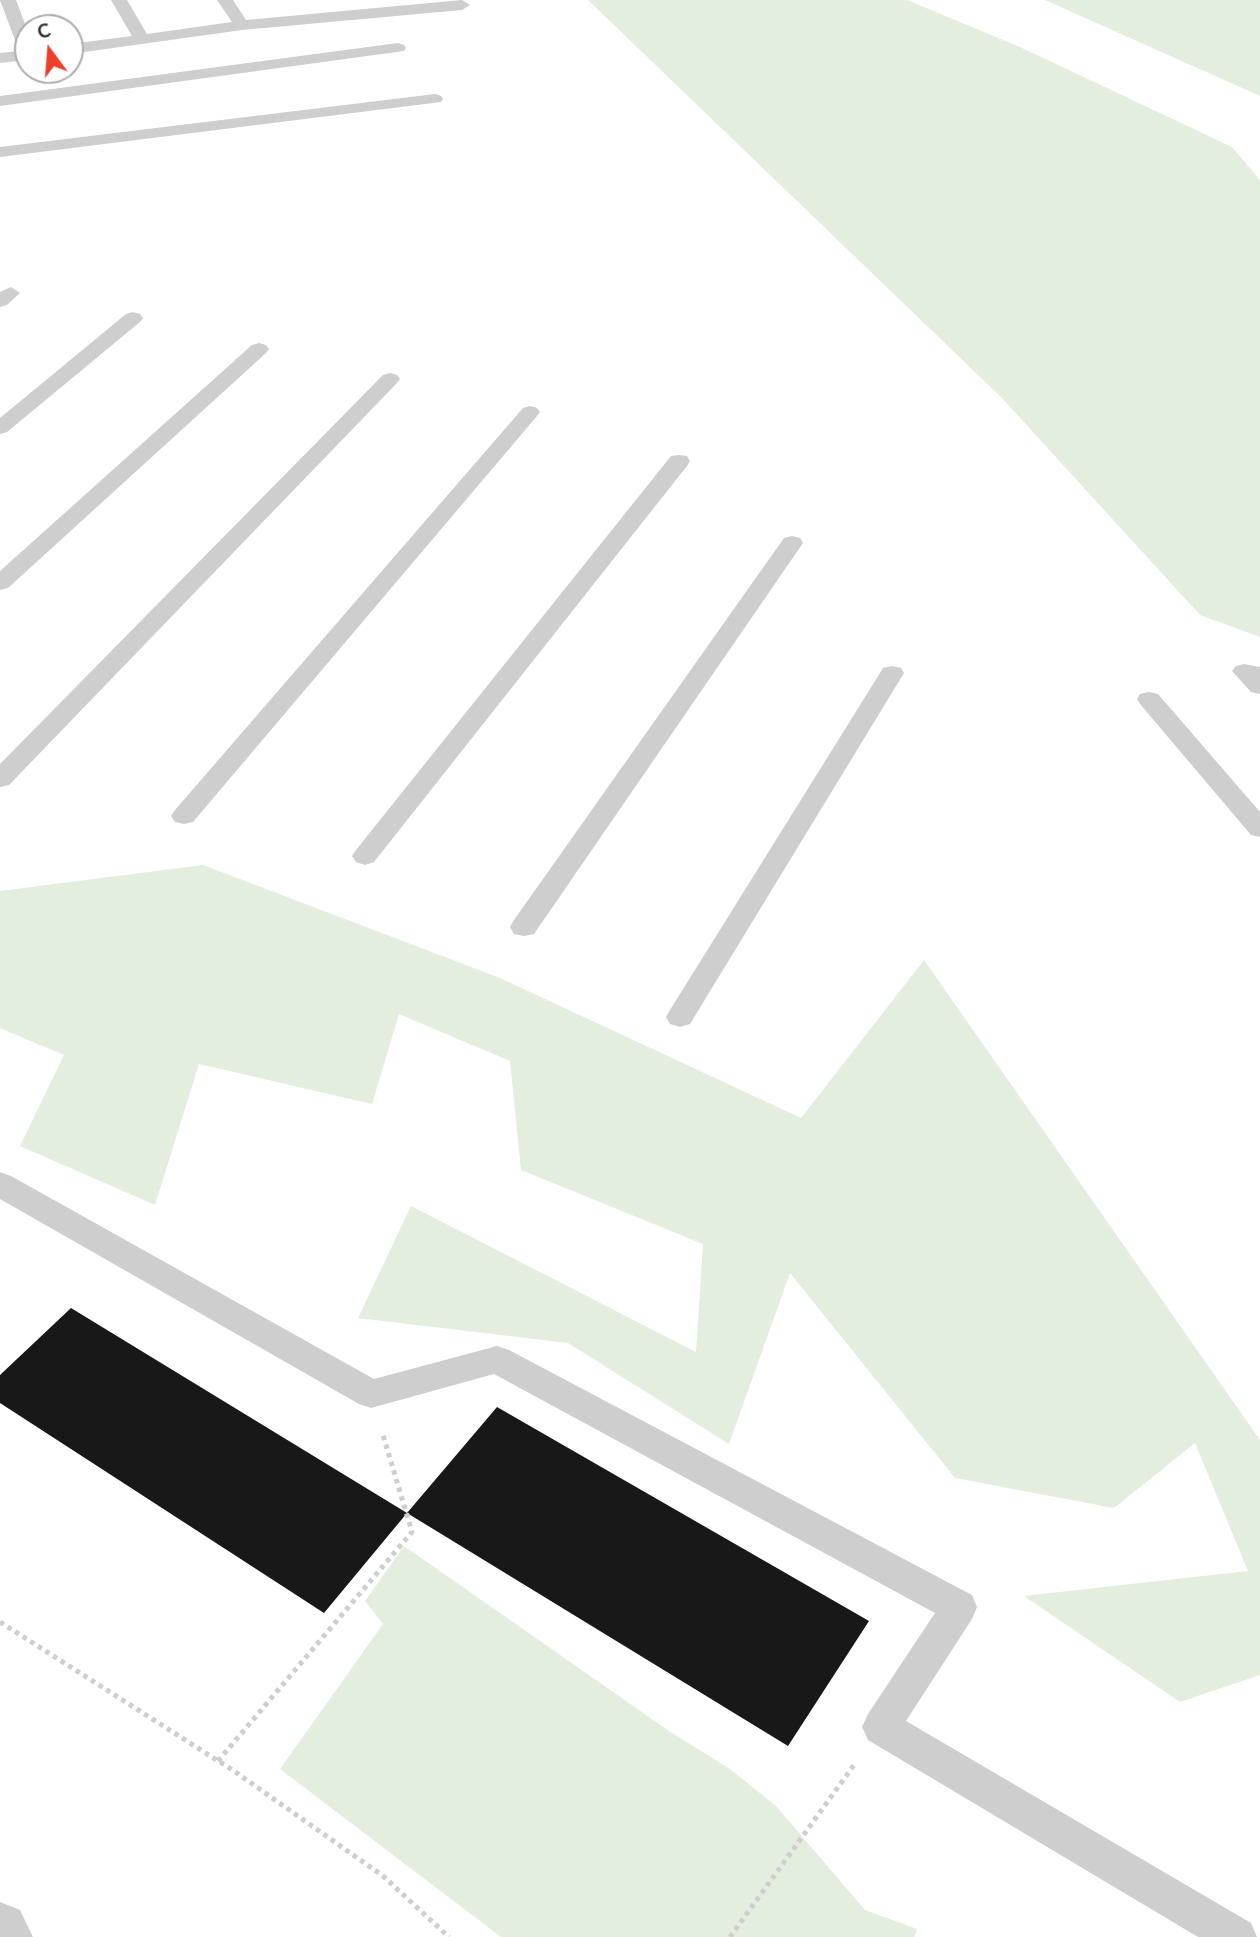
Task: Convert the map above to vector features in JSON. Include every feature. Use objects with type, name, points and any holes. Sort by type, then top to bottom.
[{"type":"street","points":[[0,1930],[5,1937]]},
{"type":"lane","points":[[119,0],[142,38]]},
{"type":"lane","points":[[225,0],[242,25]]},
{"type":"lane","points":[[345,0],[357,14]]},
{"type":"lane","points":[[84,47],[242,25],[462,5],[458,0]]},
{"type":"lane","points":[[0,101],[398,48]]},
{"type":"lane","points":[[0,152],[435,99]]},
{"type":"lane","points":[[0,428],[133,318]]},
{"type":"lane","points":[[0,583],[259,349]]},
{"type":"lane","points":[[0,779],[390,379]]},
{"type":"lane","points":[[184,816],[530,412]]},
{"type":"lane","points":[[365,856],[679,461]]},
{"type":"lane","points":[[524,927],[792,543]]},
{"type":"lane","points":[[1260,674],[1244,671],[1260,687]]},
{"type":"lane","points":[[680,1017],[892,673]]},
{"type":"lane","points":[[1149,699],[1260,828]]},
{"type":"lane","points":[[0,1184],[371,1394],[497,1360],[959,1607],[881,1727],[1237,1937]]},
{"type":"path","points":[[218,1761],[412,1532],[371,1394]]},
{"type":"path","points":[[0,1622],[218,1761],[383,1876],[449,1937]]},
{"type":"path","points":[[730,1937],[881,1727]]},
{"type":"green space","points":[[588,0],[907,0],[1020,47],[1232,147],[1260,180],[1260,637],[1200,615],[1001,397]]},
{"type":"green space","points":[[1045,0],[1260,0],[1260,96]]},
{"type":"green space","points":[[203,865],[500,978],[801,1118],[924,960],[1260,1440],[1260,1675],[1180,1702],[1024,1596],[1248,1571],[1195,1443],[1114,1508],[955,1478],[790,1273],[729,1444],[568,1343],[358,1318],[411,1206],[696,1352],[703,1244],[521,1170],[510,1061],[399,1014],[372,1104],[199,1064],[155,1205],[20,1146],[64,1055],[0,1028],[0,891]]},
{"type":"green space","points":[[404,1546],[669,1731],[730,1769],[776,1806],[865,1910],[917,1929],[914,1937],[501,1937],[280,1769],[383,1624],[365,1601]]},
{"type":"building","points":[[71,1308],[407,1513],[324,1613],[0,1403],[0,1375]]},
{"type":"building","points":[[497,1407],[869,1621],[788,1746],[407,1513]]}]
